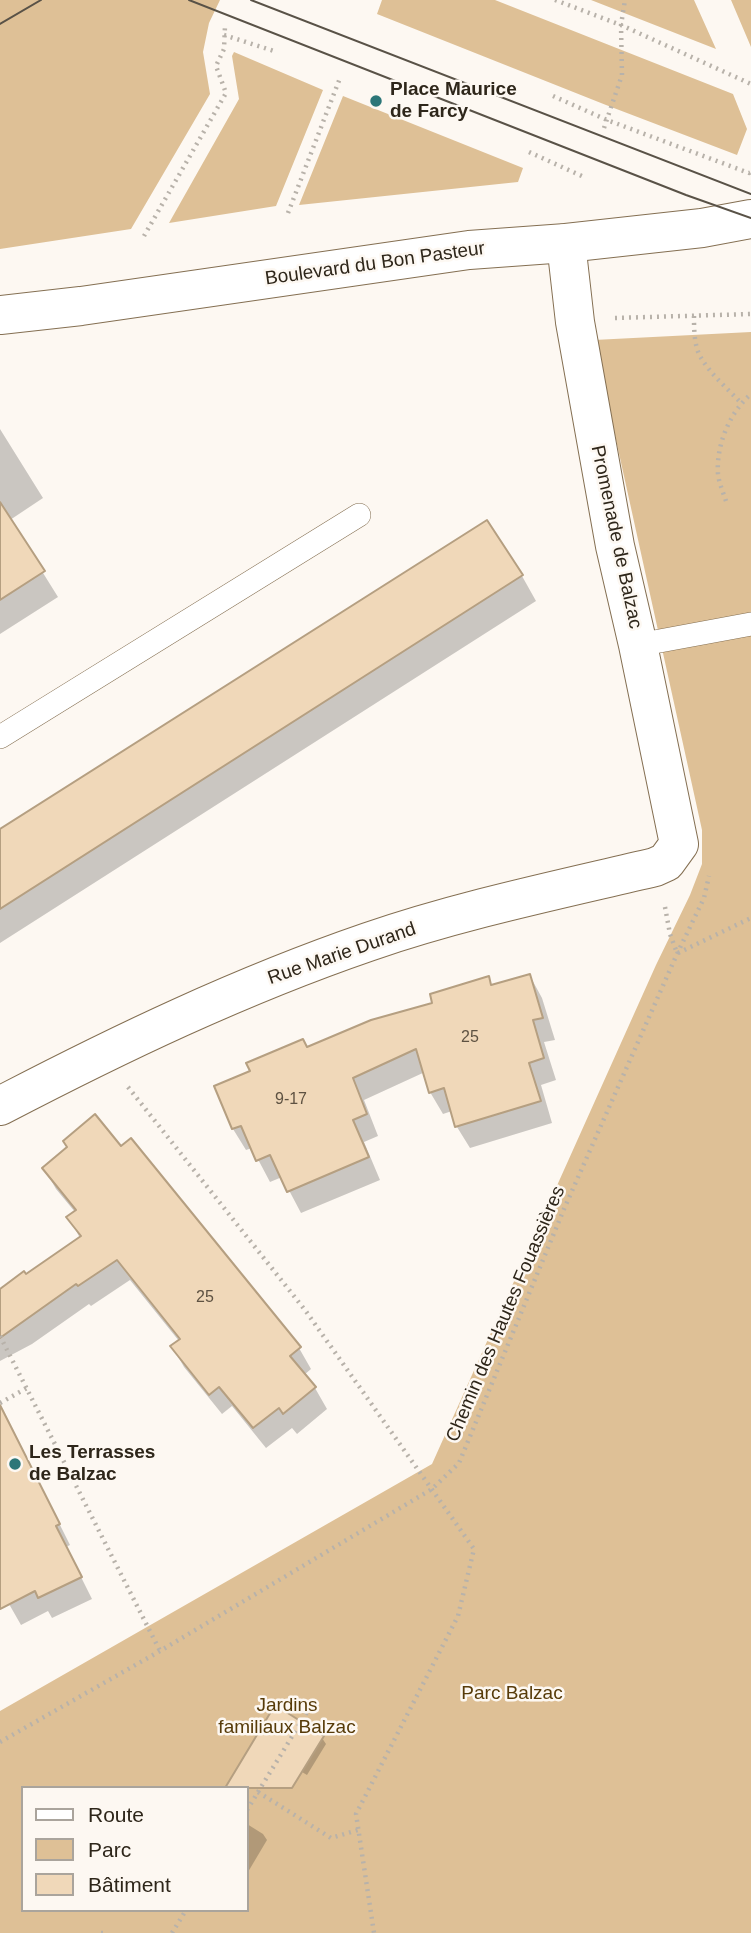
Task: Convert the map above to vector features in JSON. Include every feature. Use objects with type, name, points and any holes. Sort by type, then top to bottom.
[{"type":"street","name":"Boulevard du Bon Pasteur","points":[[0,315],[81,306],[470,250],[702,228],[751,219]]},
{"type":"street","name":"Promenade de Balzac","points":[[566,243],[575,322],[615,546],[677,829]]},
{"type":"street","name":"Rue Marie Durand","points":[[0,1106],[101,1053],[167,1023],[272,978],[368,942],[471,910],[655,867],[666,862],[679,844],[677,829]]},
{"type":"lane","points":[[0,737],[359,515]]},
{"type":"lane","points":[[638,645],[751,624]]},
{"type":"path","points":[[555,0],[621,26],[751,84]]},
{"type":"path","points":[[604,128],[622,75],[621,26],[625,0]]},
{"type":"path","points":[[144,236],[226,93],[216,66],[224,49],[225,26]]},
{"type":"path","points":[[224,35],[274,51]]},
{"type":"path","points":[[288,213],[340,79]]},
{"type":"path","points":[[553,96],[607,120],[751,172]]},
{"type":"path","points":[[529,152],[584,177]]},
{"type":"path","points":[[614,318],[751,314]]},
{"type":"path","points":[[694,316],[699,354],[742,404]]},
{"type":"path","points":[[726,501],[718,476],[719,454],[724,434],[734,414],[751,394]]},
{"type":"path","points":[[663,901],[677,954],[751,918]]},
{"type":"path","name":"Chemin des Hautes Fouassières","points":[[3,1740],[160,1651],[432,1489],[458,1463],[564,1209],[677,954]]},
{"type":"path","points":[[122,1080],[305,1310],[474,1549],[458,1616],[356,1814],[374,1933]]},
{"type":"path","points":[[0,1336],[160,1651]]},
{"type":"path","points":[[0,1403],[27,1388]]},
{"type":"path","points":[[248,1808],[307,1712]]},
{"type":"path","points":[[0,1732],[3,1740]]},
{"type":"path","points":[[258,1792],[331,1838],[358,1830]]},
{"type":"path","points":[[172,1933],[185,1912]]},
{"type":"path","points":[[101,1933],[107,1933]]},
{"type":"green space","points":[[0,0],[220,0],[209,23],[203,52],[210,94],[131,229],[0,249]]},
{"type":"green space","points":[[382,0],[495,0],[733,94],[747,129],[737,155],[377,14]]},
{"type":"green space","points":[[591,0],[694,0],[716,49]]},
{"type":"green space","points":[[731,0],[751,0],[751,47]]},
{"type":"green space","points":[[234,52],[323,90],[276,206],[169,223],[239,99],[232,56]]},
{"type":"green space","points":[[343,96],[523,168],[518,182],[299,205]]},
{"type":"green space","name":"Parc Balzac","points":[[751,332],[751,1933],[0,1933],[0,1711],[432,1464],[690,895],[702,864],[702,830],[594,340]]},
{"type":"building","points":[[0,502],[45,571],[0,600]]},
{"type":"building","points":[[487,520],[523,575],[0,909],[0,829]]},
{"type":"building","points":[[530,974],[543,1018],[533,1020],[544,1058],[529,1063],[541,1101],[455,1127],[444,1088],[429,1093],[416,1049],[353,1078],[367,1114],[353,1120],[369,1157],[287,1192],[270,1155],[256,1161],[241,1126],[232,1129],[214,1086],[250,1071],[246,1063],[303,1039],[307,1047],[371,1020],[432,1003],[430,994],[489,976],[491,985]]},
{"type":"building","points":[[95,1114],[121,1146],[131,1138],[301,1347],[290,1356],[316,1387],[283,1414],[279,1408],[253,1428],[219,1387],[209,1395],[170,1346],[180,1339],[117,1260],[78,1286],[76,1284],[0,1338],[0,1289],[81,1236],[66,1217],[76,1210],[42,1168],[67,1147],[63,1141]]},
{"type":"building","name":"Les Terrasses de Balzac","points":[[0,1405],[60,1524],[56,1526],[82,1577],[38,1598],[35,1591],[0,1609]]},
{"type":"building","points":[[275,1705],[324,1736],[292,1788],[226,1786]]},
{"type":"tram line","points":[[0,24],[41,0]]},
{"type":"tram line","points":[[189,0],[751,218]]},
{"type":"tram line","points":[[251,0],[751,194]]},
{"type":"place","name":"Place Maurice de Farcy","points":[[376,101]]},
{"type":"place","name":"Les Terrasses de Balzac","points":[[15,1464]]},
{"type":"park label","name":"Jardins familiaux Balzac","points":[[287,1717]]}]
